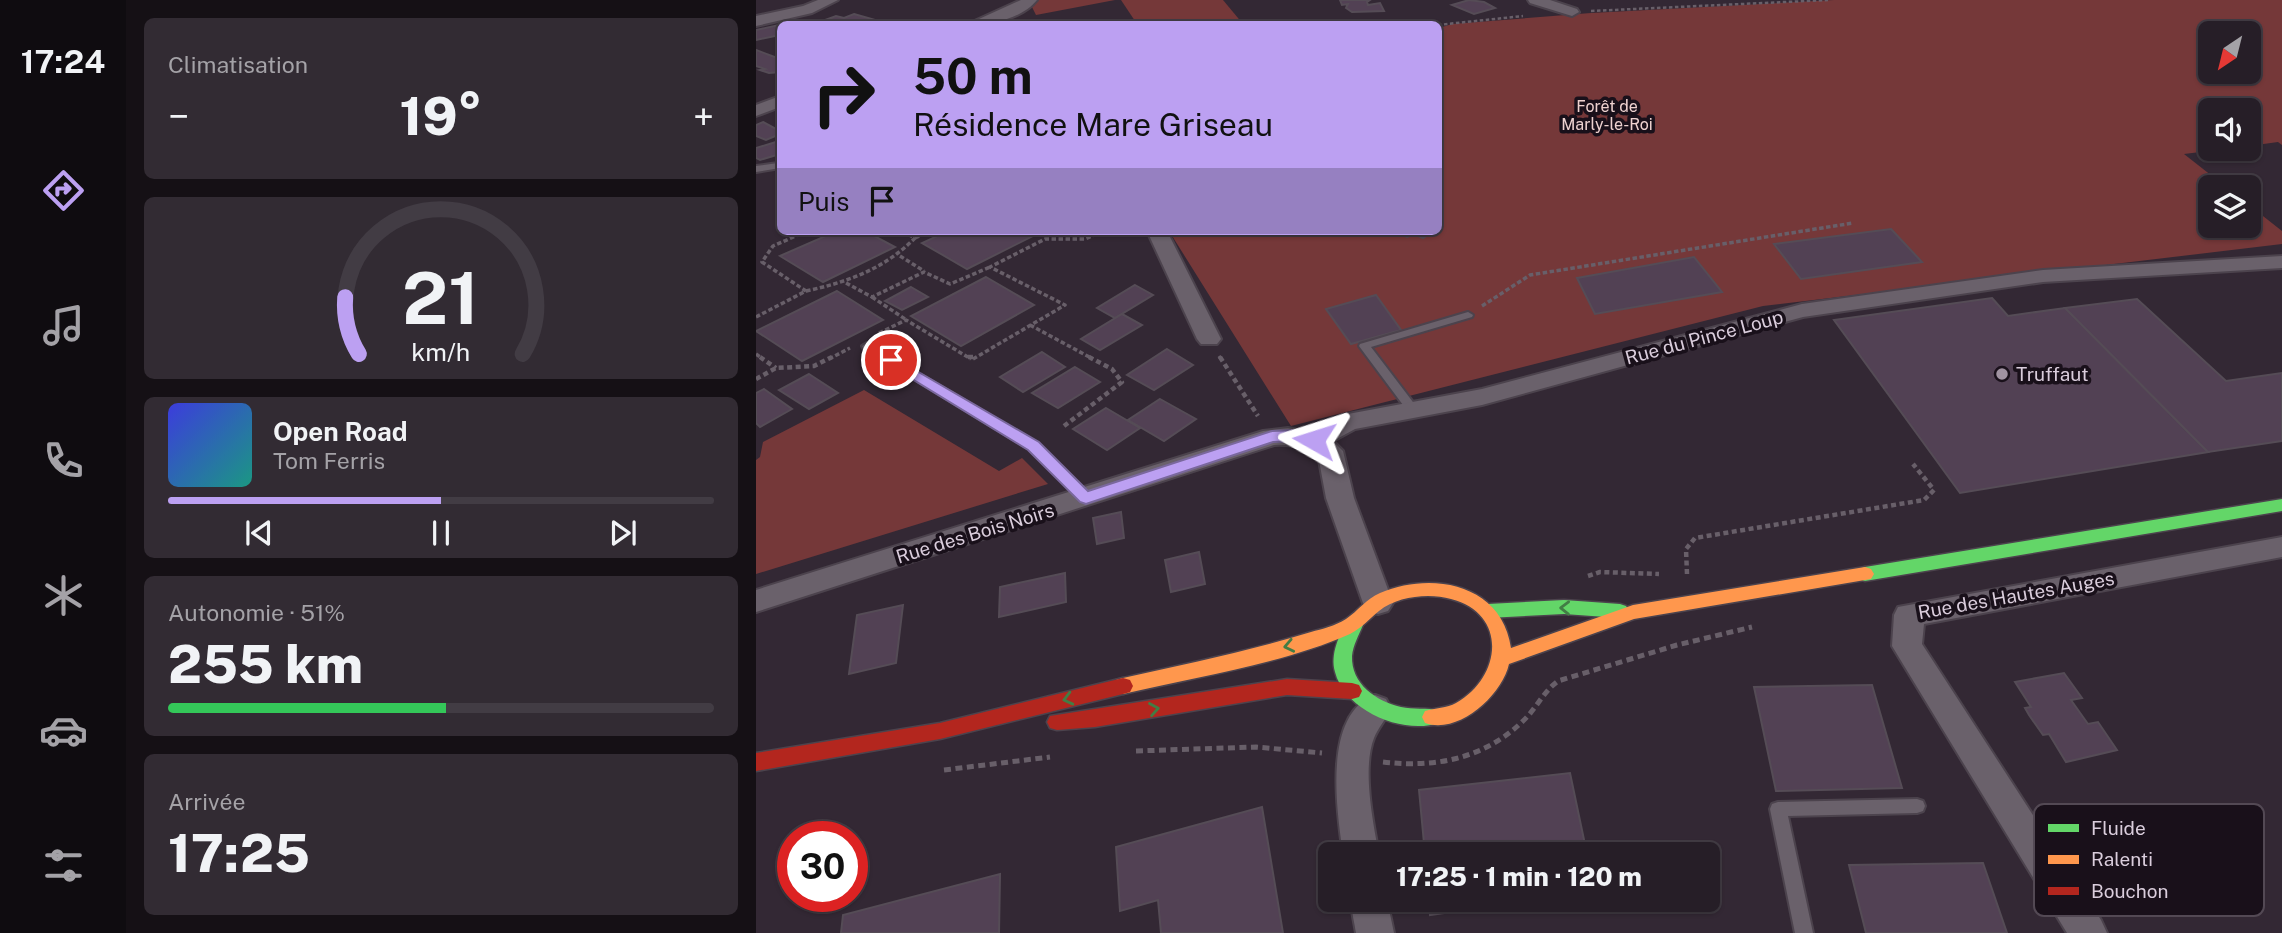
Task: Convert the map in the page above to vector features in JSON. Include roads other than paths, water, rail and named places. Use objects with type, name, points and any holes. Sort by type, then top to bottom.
[{"type":"main road","points":[[1504,658],[1633,612],[2282,505]]},
{"type":"main road","points":[[940,731],[1094,719],[1287,687],[1364,700],[1401,718],[1419,719],[1456,712],[1480,699],[1496,680],[1504,658],[1502,637],[1488,611],[1473,599],[1428,590],[1402,593],[1378,603],[1354,625],[1343,649],[1343,668],[1364,700]]},
{"type":"main road","points":[[1488,611],[1564,607],[1633,612]]},
{"type":"main road","points":[[756,762],[940,731],[1301,643],[1354,625]]},
{"type":"street","points":[[756,21],[807,10],[831,0]]},
{"type":"street","points":[[1535,0],[1572,12]]},
{"type":"street","points":[[985,21],[1027,7]]},
{"type":"street","points":[[756,111],[776,96]]},
{"type":"street","points":[[1159,235],[1209,339]]},
{"type":"street","name":"Rue du Pince Loup","points":[[1314,440],[1349,422],[1494,394],[1802,311],[2043,276],[2282,262]]},
{"type":"street","name":"Rue des Bois Noirs","points":[[756,601],[1272,437],[1295,435],[1314,440]]},
{"type":"street","points":[[1314,440],[1329,450],[1340,498],[1378,603]]},
{"type":"street","name":"Rue des Hautes Auges","points":[[2034,847],[1907,646],[1909,615],[2282,547]]},
{"type":"street","points":[[1359,842],[1354,757],[1364,700]]},
{"type":"street","points":[[1371,912],[1375,933]]},
{"type":"street","name":"Rue des Hautes Auges","points":[[2077,916],[2088,933]]},
{"type":"lane","points":[[756,169],[777,166]]},
{"type":"lane","points":[[1413,411],[1364,346],[1468,315]]},
{"type":"lane","points":[[867,342],[1033,446],[1086,498]]},
{"type":"lane","points":[[1804,933],[1778,809],[1917,806]]},
{"type":"place","name":"Truffaut","points":[[2002,374]]},
{"type":"park label","name":"Forêt de Marly-le-Roi","points":[[1607,115]]}]
